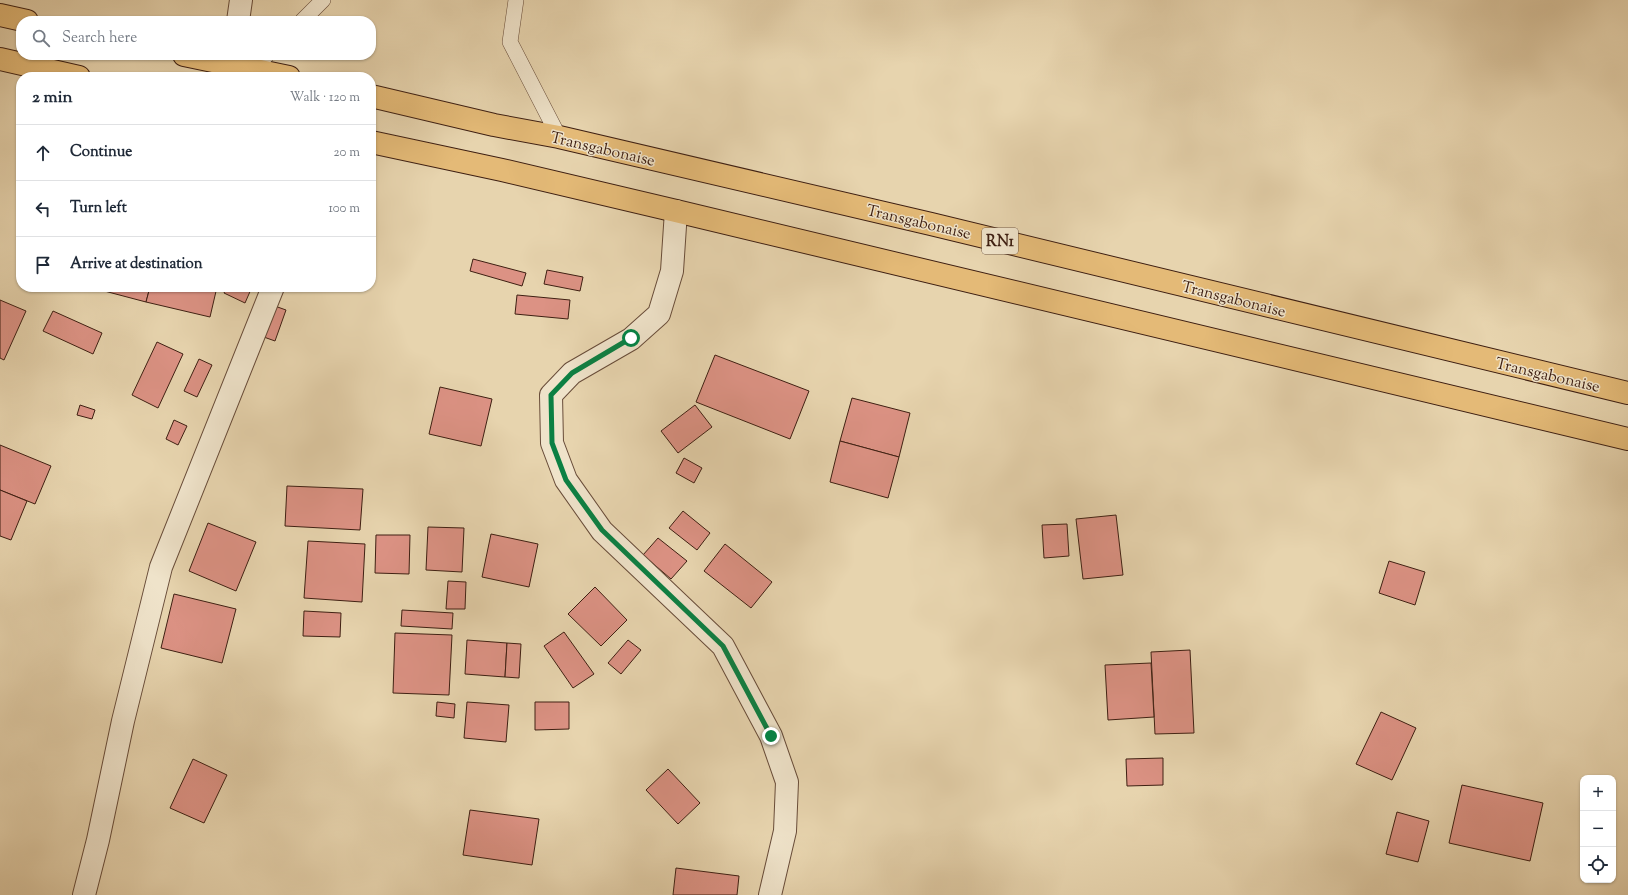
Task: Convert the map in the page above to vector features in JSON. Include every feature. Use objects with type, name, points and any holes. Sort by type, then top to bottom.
[{"type":"highway","points":[[0,15],[16,19]]},
{"type":"highway","points":[[0,59],[57,72]]},
{"type":"highway","points":[[236,60],[246,61],[276,72]]},
{"type":"highway","name":"Transgabonaise","points":[[376,97],[494,125],[558,137],[930,224],[1628,393]]},
{"type":"highway","points":[[376,143],[502,170],[676,211],[1628,439]]},
{"type":"street","points":[[239,16],[241,0]]},
{"type":"street","points":[[676,211],[672,271],[659,314],[631,338],[572,373],[551,395],[552,443],[566,480],[602,530],[723,646],[771,736],[787,782],[785,831],[770,895]]},
{"type":"street","points":[[84,895],[98,840],[123,721],[161,567],[271,292]]},
{"type":"lane","points":[[307,16],[323,0]]},
{"type":"lane","points":[[516,0],[510,42],[558,137]]},
{"type":"building","points":[[473,259],[526,273],[522,286],[470,271]]},
{"type":"building","points":[[547,270],[583,277],[580,291],[544,284]]},
{"type":"building","points":[[108,292],[149,292],[146,302]]},
{"type":"building","points":[[149,292],[216,292],[210,317],[146,302]]},
{"type":"building","points":[[224,292],[250,292],[245,303]]},
{"type":"building","points":[[517,295],[570,300],[568,319],[515,314]]},
{"type":"building","points":[[0,300],[26,311],[4,360],[0,358]]},
{"type":"building","points":[[272,305],[286,310],[275,341],[261,336]]},
{"type":"building","points":[[53,311],[102,333],[93,354],[43,331]]},
{"type":"building","points":[[157,342],[183,354],[158,408],[132,395]]},
{"type":"building","points":[[715,355],[809,391],[790,439],[696,402]]},
{"type":"building","points":[[199,359],[212,365],[197,397],[184,391]]},
{"type":"building","points":[[440,387],[492,399],[481,446],[429,434]]},
{"type":"building","points":[[852,398],[910,413],[899,457],[840,441]]},
{"type":"building","points":[[80,405],[95,410],[92,419],[77,415]]},
{"type":"building","points":[[695,405],[712,427],[678,453],[661,431]]},
{"type":"building","points":[[174,420],[187,426],[178,445],[166,439]]},
{"type":"building","points":[[840,441],[899,457],[888,498],[830,482]]},
{"type":"building","points":[[0,445],[51,466],[35,504],[0,490]]},
{"type":"building","points":[[684,458],[702,468],[694,483],[676,473]]},
{"type":"building","points":[[287,486],[363,489],[360,530],[285,526]]},
{"type":"building","points":[[0,490],[27,501],[11,540],[0,536]]},
{"type":"building","points":[[683,511],[710,533],[697,550],[669,528]]},
{"type":"building","points":[[1116,515],[1123,575],[1083,579],[1076,519]]},
{"type":"building","points":[[208,523],[256,542],[236,591],[189,571]]},
{"type":"building","points":[[1067,524],[1069,556],[1044,558],[1042,525]]},
{"type":"building","points":[[428,527],[464,528],[462,572],[426,570]]},
{"type":"building","points":[[491,534],[538,544],[529,587],[482,577]]},
{"type":"building","points":[[376,535],[410,535],[409,574],[375,573]]},
{"type":"building","points":[[658,538],[687,561],[671,579],[643,555]]},
{"type":"building","points":[[308,541],[365,544],[362,602],[304,598]]},
{"type":"building","points":[[725,544],[772,582],[751,608],[704,571]]},
{"type":"building","points":[[1389,561],[1425,572],[1415,605],[1379,593]]},
{"type":"building","points":[[448,581],[466,582],[465,609],[446,609]]},
{"type":"building","points":[[595,587],[627,620],[601,646],[568,614]]},
{"type":"building","points":[[174,594],[236,609],[222,663],[161,648]]},
{"type":"building","points":[[402,610],[453,613],[452,629],[401,626]]},
{"type":"building","points":[[304,611],[341,613],[340,637],[303,636]]},
{"type":"building","points":[[564,632],[594,674],[573,688],[544,646]]},
{"type":"building","points":[[395,633],[452,635],[449,695],[393,693]]},
{"type":"building","points":[[467,640],[507,643],[505,677],[465,674]]},
{"type":"building","points":[[628,640],[641,650],[621,674],[608,663]]},
{"type":"building","points":[[507,643],[521,644],[519,678],[505,677]]},
{"type":"building","points":[[1190,650],[1194,733],[1155,734],[1151,652]]},
{"type":"building","points":[[1151,663],[1154,717],[1108,720],[1105,665]]},
{"type":"building","points":[[437,702],[455,704],[454,718],[436,716]]},
{"type":"building","points":[[467,702],[509,705],[506,742],[464,738]]},
{"type":"building","points":[[535,702],[569,702],[569,729],[535,730]]},
{"type":"building","points":[[1381,712],[1416,728],[1392,780],[1356,764]]},
{"type":"building","points":[[1163,758],[1163,785],[1127,786],[1126,759]]},
{"type":"building","points":[[193,759],[227,775],[204,823],[170,808]]},
{"type":"building","points":[[668,769],[700,803],[678,824],[646,790]]},
{"type":"building","points":[[1462,785],[1543,803],[1530,861],[1449,843]]},
{"type":"building","points":[[470,810],[539,819],[532,865],[463,855]]},
{"type":"building","points":[[1397,812],[1429,821],[1418,862],[1386,854]]},
{"type":"building","points":[[676,868],[739,876],[737,895],[673,895]]},
{"type":"route","points":[[631,338],[572,373],[551,395],[552,443],[566,480],[602,530],[723,646],[771,736]]}]
